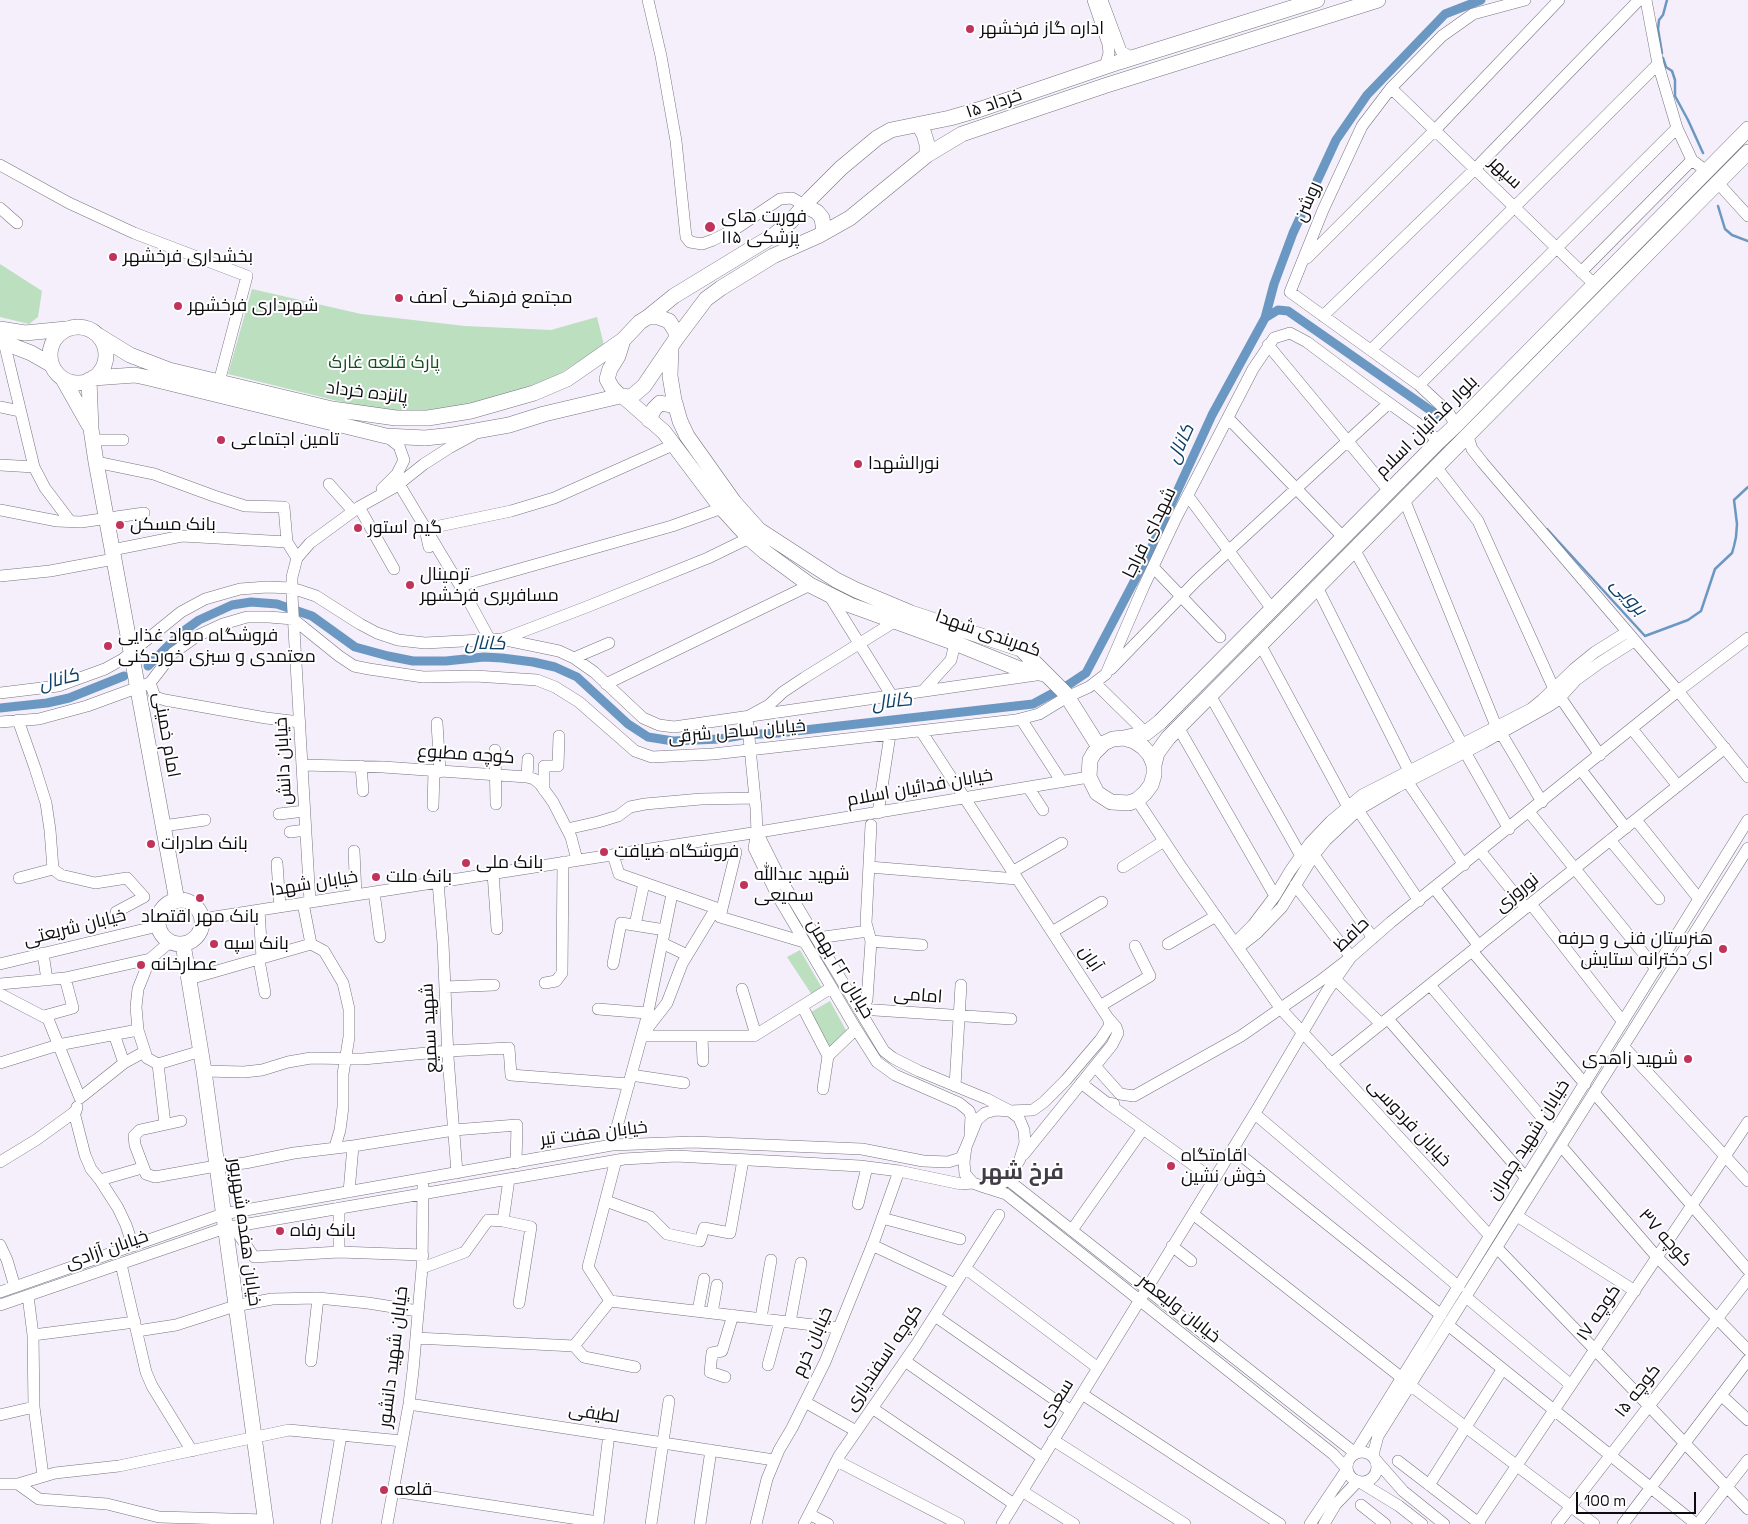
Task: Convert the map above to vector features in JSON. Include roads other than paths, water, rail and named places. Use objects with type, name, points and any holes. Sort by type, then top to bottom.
[{"type":"main road","name":"۱۵ خرداد","points":[[623,340],[640,322],[674,296],[774,236],[791,221],[804,205],[841,168],[877,138],[891,130],[942,120],[981,109],[1132,58],[1317,0]]},
{"type":"main road","name":"۱۵ خرداد","points":[[622,397],[631,397],[644,386],[706,300],[721,288],[773,256],[850,218],[927,155],[962,134],[1107,85],[1378,0]]},
{"type":"main road","points":[[1275,13],[1282,30]]},
{"type":"main road","points":[[942,120],[940,127],[941,135],[949,142]]},
{"type":"main road","points":[[919,125],[926,139],[927,155]]},
{"type":"main road","name":"بلوار فدائیان اسلام","points":[[1154,765],[1157,753],[1178,727],[1436,467],[1462,430],[1594,284],[1748,129]]},
{"type":"main road","name":"بلوار فدائیان اسلام","points":[[1124,738],[1146,733],[1160,722],[1439,441],[1462,430],[1748,152]]},
{"type":"main road","points":[[1706,171],[1718,183]]},
{"type":"main road","points":[[804,205],[817,212],[824,225],[824,232]]},
{"type":"main road","points":[[648,317],[658,317],[669,321],[676,332],[674,342]]},
{"type":"main road","points":[[76,326],[84,327],[93,330],[104,343],[106,358],[104,366],[91,379],[80,383],[72,382],[63,379],[52,366],[1,337],[76,326]]},
{"type":"main road","points":[[52,366],[50,357],[54,340],[67,328]]},
{"type":"main road","name":"پانزده خرداد","points":[[99,336],[130,355],[169,370],[332,409],[396,418],[428,418],[471,411],[534,393],[567,379],[623,340]]},
{"type":"main road","name":"کمربندی شهدا","points":[[623,340],[607,379],[612,388],[664,432],[722,508],[749,538],[765,552],[810,585],[850,606],[955,643],[1017,668],[1047,676]]},
{"type":"main road","name":"کمربندی شهدا","points":[[674,342],[670,376],[676,406],[687,436],[734,502],[759,530],[836,580],[856,590],[911,613],[1021,649],[1047,676]]},
{"type":"main road","name":"پانزده خرداد","points":[[91,379],[134,375],[386,436],[425,438],[509,425],[544,414],[622,397]]},
{"type":"main road","name":"امام خمینی","points":[[63,379],[92,434]]},
{"type":"main road","name":"امام خمینی","points":[[91,379],[92,434],[96,462],[132,657],[142,683],[163,826],[177,901]]},
{"type":"main road","points":[[649,420],[654,409],[660,403],[676,406]]},
{"type":"main road","points":[[1047,676],[1066,695],[1099,747]]},
{"type":"main road","points":[[1124,738],[1134,741],[1150,755],[1154,765],[1154,775],[1151,785],[1137,800],[1129,803],[1111,802],[1096,793],[1089,777],[1090,760],[1099,747],[1113,739],[1124,738]]},
{"type":"main road","points":[[177,901],[190,903],[200,913],[202,919],[202,926],[196,938],[176,943],[164,938],[158,926],[160,912],[165,906],[177,901]]},
{"type":"main road","name":"خیابان هفده شهریور","points":[[176,943],[189,979],[201,1051],[216,1166],[227,1223],[235,1306],[266,1522]]},
{"type":"street","points":[[648,0],[661,56],[674,132],[686,237],[690,242],[702,244],[713,240],[737,228],[780,199],[792,198],[804,205]]},
{"type":"street","points":[[1093,0],[1108,44],[1109,52],[1105,67]]},
{"type":"street","points":[[1102,0],[1121,51],[1132,58]]},
{"type":"street","name":"روشن","points":[[1526,0],[1473,14],[1442,36],[1391,88],[1362,126],[1323,210],[1290,292],[1420,385],[1448,412],[1462,430],[1482,463],[1678,691],[1748,777]]},
{"type":"street","points":[[1302,262],[1435,130],[1559,0]]},
{"type":"street","points":[[1323,316],[1475,169],[1639,0]]},
{"type":"street","points":[[1646,0],[1658,64],[1677,128],[1692,160],[1706,171]]},
{"type":"street","points":[[1372,350],[1658,64]]},
{"type":"street","name":"سپهر","points":[[1391,88],[1594,284]]},
{"type":"street","points":[[1420,385],[1677,128]]},
{"type":"street","points":[[1581,272],[1692,160]]},
{"type":"street","points":[[0,164],[69,203],[134,234],[247,276],[219,382]]},
{"type":"street","points":[[1718,183],[1748,216]]},
{"type":"street","points":[[0,208],[17,223]]},
{"type":"street","name":"شهدای فراجا","points":[[1066,695],[1095,683],[1106,674],[1153,567],[1188,496],[1253,369],[1274,338],[1290,333],[1307,342],[1422,426],[1439,441]]},
{"type":"street","points":[[1,337],[34,467],[45,488],[70,521]]},
{"type":"street","points":[[1268,345],[1389,491]]},
{"type":"street","points":[[1106,674],[1229,551],[1389,403]]},
{"type":"street","points":[[0,408],[20,411]]},
{"type":"street","points":[[1228,418],[1343,538]]},
{"type":"street","points":[[96,462],[154,474],[245,506],[284,507],[287,542],[296,558],[310,543],[356,509],[399,484],[424,464],[449,448],[483,429]]},
{"type":"street","points":[[92,434],[123,440]]},
{"type":"street","points":[[372,499],[397,474],[404,460],[399,446],[386,436]]},
{"type":"street","points":[[425,529],[511,511],[554,498],[675,444]]},
{"type":"street","points":[[0,465],[34,467]]},
{"type":"street","points":[[1436,467],[1478,521],[1557,693],[1600,755]]},
{"type":"street","points":[[330,484],[356,509],[394,569]]},
{"type":"street","points":[[399,484],[460,586],[495,639],[589,606],[700,561],[749,538]]},
{"type":"street","points":[[1188,496],[1272,610]]},
{"type":"street","points":[[1404,499],[1498,730],[1542,802]]},
{"type":"street","points":[[460,586],[672,526],[722,508]]},
{"type":"street","points":[[0,510],[29,517],[70,521],[107,519],[144,513]]},
{"type":"street","points":[[425,529],[429,547]]},
{"type":"street","points":[[0,576],[50,570],[182,536],[287,542]]},
{"type":"street","points":[[1354,549],[1509,829]]},
{"type":"street","name":"خیابان دانش","points":[[296,558],[292,591],[293,619],[306,830],[306,902],[311,944]]},
{"type":"street","points":[[1153,567],[1220,637]]},
{"type":"street","points":[[606,684],[810,585]]},
{"type":"street","points":[[1316,587],[1408,776],[1464,865]]},
{"type":"street","name":"خیابان ساحل شرقی","points":[[0,693],[58,686],[111,667],[132,657],[182,612],[205,599],[240,589],[292,591],[316,596],[360,624],[398,640],[425,644],[495,639],[558,651],[574,658],[594,672],[643,718],[658,725],[674,727],[747,720],[923,691],[1047,676]]},
{"type":"street","points":[[829,595],[892,696]]},
{"type":"street","points":[[0,722],[39,719],[87,706],[142,683],[173,653],[197,636],[223,624],[247,617],[293,619]]},
{"type":"street","name":"خیابان ساحل شرقی","points":[[293,619],[354,666],[423,676],[514,677],[537,680],[555,687],[579,702],[636,751],[652,757],[673,757],[750,747],[995,724],[1039,714],[1066,695]]},
{"type":"street","points":[[757,832],[747,720],[804,678],[894,622]]},
{"type":"street","points":[[1237,946],[1275,915],[1288,898],[1294,885],[1314,855],[1362,795],[1408,776],[1498,730],[1542,700],[1557,693],[1595,652],[1630,636]]},
{"type":"street","name":"حافظ","points":[[1147,1289],[1335,980],[1351,957],[1678,691],[1748,638]]},
{"type":"street","points":[[574,658],[609,642]]},
{"type":"street","points":[[923,691],[951,660],[955,643]]},
{"type":"street","points":[[1260,644],[1353,808],[1420,901]]},
{"type":"street","points":[[142,683],[155,697],[164,700],[300,722]]},
{"type":"street","points":[[1095,683],[1146,733]]},
{"type":"street","points":[[1210,695],[1301,856]]},
{"type":"street","points":[[1021,719],[1062,782]]},
{"type":"street","points":[[18,720],[36,768],[46,803],[53,869],[61,875],[95,883],[127,878],[144,897],[116,912]]},
{"type":"street","points":[[433,806],[437,772],[437,723]]},
{"type":"street","points":[[1178,727],[1275,896]]},
{"type":"street","points":[[1632,729],[1678,786]]},
{"type":"street","name":"آبان","points":[[921,732],[1100,1006],[1116,1027],[1118,1033],[1112,1045],[1095,1066]]},
{"type":"street","points":[[878,812],[890,735]]},
{"type":"street","points":[[544,790],[544,766],[558,766],[558,736]]},
{"type":"street","name":"نوروزی","points":[[1331,1064],[1725,748]]},
{"type":"street","points":[[495,750],[496,804]]},
{"type":"street","points":[[527,777],[528,759]]},
{"type":"street","name":"کوچه مطبوع","points":[[302,765],[361,766],[527,777],[534,780],[553,802],[571,837],[577,860]]},
{"type":"street","points":[[361,766],[362,791]]},
{"type":"street","points":[[1581,770],[1626,828]]},
{"type":"street","name":"خیابان فدائیان اسلام","points":[[757,832],[1089,777]]},
{"type":"street","points":[[1028,787],[1043,810]]},
{"type":"street","points":[[567,829],[618,816],[630,807],[645,804],[701,799],[755,798]]},
{"type":"street","name":"خیابان فردوسی","points":[[1137,800],[1282,1009],[1490,1236]]},
{"type":"street","points":[[1237,946],[1275,896],[1310,842],[1330,821],[1353,808]]},
{"type":"street","points":[[279,814],[305,811]]},
{"type":"street","points":[[1529,812],[1656,969]]},
{"type":"street","points":[[163,826],[205,820]]},
{"type":"street","points":[[1636,820],[1699,899]]},
{"type":"street","name":"خیابان شهید چمران","points":[[1374,1458],[1378,1436],[1441,1315],[1748,820]]},
{"type":"street","name":"امامی","points":[[860,1010],[867,1000],[870,936],[866,923],[871,825]]},
{"type":"street","points":[[290,832],[306,830]]},
{"type":"street","name":"خیابان شهدا","points":[[202,919],[757,832]]},
{"type":"street","name":"خیابان ۲۲ بهمن","points":[[757,832],[779,876],[884,1051],[893,1058],[1010,1111]]},
{"type":"street","name":"خیابان ۲۲ بهمن","points":[[757,832],[754,848],[776,895],[877,1062],[895,1075],[959,1103],[971,1116],[970,1135]]},
{"type":"street","points":[[1610,840],[1659,899]]},
{"type":"street","points":[[1123,868],[1164,841]]},
{"type":"street","points":[[869,867],[1014,875],[1062,843]]},
{"type":"street","name":"خیابان شهید چمران","points":[[1356,1453],[1448,1325],[1748,848]]},
{"type":"street","points":[[354,851],[356,895]]},
{"type":"street","points":[[642,1036],[667,1003],[687,955],[718,913],[736,852]]},
{"type":"street","points":[[1481,852],[1529,906],[1623,1022]]},
{"type":"street","points":[[614,855],[619,874],[718,913],[804,942]]},
{"type":"street","points":[[1314,855],[1373,938]]},
{"type":"street","points":[[1723,861],[1733,861],[1736,866]]},
{"type":"street","points":[[545,983],[556,981],[562,974],[563,862]]},
{"type":"street","points":[[277,863],[280,906]]},
{"type":"street","points":[[19,878],[53,869]]},
{"type":"street","points":[[493,873],[497,929]]},
{"type":"street","name":"شهید سمیع","points":[[438,882],[457,1173]]},
{"type":"street","points":[[635,925],[644,883]]},
{"type":"street","points":[[1107,1103],[1116,1103],[1134,1096],[1241,1036],[1282,1009],[1351,957],[1294,885]]},
{"type":"street","points":[[1435,889],[1476,948],[1584,1084]]},
{"type":"street","points":[[374,892],[380,937]]},
{"type":"street","points":[[612,1146],[648,1013],[672,894]]},
{"type":"street","points":[[1052,932],[1102,902]]},
{"type":"street","points":[[259,910],[261,959],[265,993]]},
{"type":"street","points":[[1168,944],[1216,916]]},
{"type":"street","points":[[614,964],[621,923],[665,930]]},
{"type":"street","name":"خیابان شریعتی","points":[[0,964],[158,926]]},
{"type":"street","points":[[817,938],[870,936],[922,945]]},
{"type":"street","points":[[0,984],[65,978],[150,959],[176,943]]},
{"type":"street","points":[[662,943],[687,955]]},
{"type":"street","points":[[189,979],[311,944],[324,951],[343,983],[349,1009],[349,1037],[345,1060],[340,1130],[335,1147]]},
{"type":"street","points":[[1100,1006],[1150,976],[1135,946]]},
{"type":"street","points":[[43,953],[47,980]]},
{"type":"street","points":[[150,959],[138,989],[136,1007],[138,1030],[147,1058],[158,1064],[201,1051]]},
{"type":"street","points":[[44,1016],[73,1008],[65,978]]},
{"type":"street","points":[[1335,980],[1385,1021],[1526,1178]]},
{"type":"street","points":[[446,987],[494,985]]},
{"type":"street","points":[[955,1086],[961,985]]},
{"type":"street","points":[[1430,985],[1554,1132]]},
{"type":"street","points":[[642,1036],[702,1037],[756,1035],[831,988]]},
{"type":"street","points":[[742,989],[756,1035]]},
{"type":"street","points":[[0,994],[48,1019],[80,1098]]},
{"type":"street","points":[[1634,1005],[1645,1012]]},
{"type":"street","points":[[802,1006],[828,1056],[823,1089]]},
{"type":"street","points":[[598,1009],[648,1013]]},
{"type":"street","name":"امامی","points":[[860,1010],[1011,1019]]},
{"type":"street","points":[[1108,1018],[1110,1025],[1106,1032],[1066,1080],[1044,1102],[1033,1110],[996,1110],[985,1113],[977,1120],[966,1147],[965,1174],[978,1185],[996,1187],[1008,1180],[1020,1159],[1095,1066],[1120,1094],[1134,1096]]},
{"type":"street","points":[[828,1056],[856,1029]]},
{"type":"street","points":[[0,1063],[58,1046],[138,1030]]},
{"type":"street","points":[[114,1034],[124,1063]]},
{"type":"street","points":[[702,1037],[703,1061]]},
{"type":"street","points":[[1624,1046],[1748,1181]]},
{"type":"street","points":[[204,1072],[262,1070],[288,1062],[312,1058],[345,1060],[508,1048],[512,1075],[684,1083]]},
{"type":"street","points":[[0,1162],[36,1140],[74,1112],[80,1098],[124,1063],[144,1052]]},
{"type":"street","points":[[158,1064],[165,1124]]},
{"type":"street","points":[[1081,1083],[1214,1180]]},
{"type":"street","points":[[1594,1093],[1748,1270]]},
{"type":"street","points":[[1010,1111],[1019,1118],[1024,1130],[1025,1143],[1020,1159]]},
{"type":"street","points":[[74,1112],[85,1155],[91,1169],[118,1208],[133,1246]]},
{"type":"street","points":[[1255,1114],[1459,1287]]},
{"type":"street","points":[[181,1120],[140,1130],[134,1136],[135,1146],[142,1168],[146,1174],[155,1176],[245,1163],[294,1153],[454,1130],[517,1125],[516,1163]]},
{"type":"street","name":"کوچه ۱۷","points":[[1479,1523],[1748,1122]]},
{"type":"street","points":[[1072,1230],[1143,1129]]},
{"type":"street","name":"خیابان هفت تیر","points":[[227,1223],[264,1207],[612,1146],[694,1142],[852,1149],[884,1152],[923,1161],[948,1162],[961,1158],[966,1147]]},
{"type":"street","points":[[349,1192],[353,1146]]},
{"type":"street","name":"کوچه ۳۷","points":[[1561,1146],[1657,1257],[1748,1350]]},
{"type":"street","points":[[1233,1149],[1441,1315]]},
{"type":"street","name":"خیابان هفت تیر","points":[[227,1223],[266,1220],[616,1160],[676,1156],[867,1167],[899,1171],[961,1184],[978,1185]]},
{"type":"street","points":[[610,1301],[588,1267],[616,1160]]},
{"type":"street","points":[[606,1201],[650,1216],[667,1234],[700,1241],[704,1228],[730,1233],[743,1160]]},
{"type":"street","points":[[858,1204],[867,1167]]},
{"type":"street","points":[[100,1180],[142,1168]]},
{"type":"street","name":"خیابان خرم","points":[[756,1524],[767,1479],[774,1460],[825,1362],[872,1246],[899,1171]]},
{"type":"street","points":[[503,1221],[509,1178]]},
{"type":"street","name":"خیابان شهید دانشور","points":[[387,1524],[409,1404],[416,1338],[423,1255],[422,1179]]},
{"type":"street","name":"خیابان ولیعصر","points":[[1008,1180],[1356,1453]]},
{"type":"street","name":"خیابان ولیعصر","points":[[978,1185],[1006,1194],[1333,1454],[1347,1469]]},
{"type":"street","points":[[264,1207],[266,1220]]},
{"type":"street","points":[[339,1208],[339,1252]]},
{"type":"street","points":[[1192,1214],[1406,1382],[1594,1524]]},
{"type":"street","name":"کوچه اسفندیاری","points":[[806,1519],[837,1461],[856,1431],[905,1361],[999,1215]]},
{"type":"street","points":[[1517,1216],[1635,1290]]},
{"type":"street","points":[[882,1218],[960,1239]]},
{"type":"street","points":[[422,1268],[466,1252],[488,1220],[532,1227],[519,1303]]},
{"type":"street","points":[[227,1223],[254,1257],[339,1252],[423,1255]]},
{"type":"street","name":"خیابان آزادی","points":[[0,1292],[187,1227],[227,1223]]},
{"type":"street","name":"خیابان آزادی","points":[[0,1305],[191,1239],[227,1223]]},
{"type":"street","points":[[187,1227],[191,1239]]},
{"type":"street","points":[[872,1246],[955,1284]]},
{"type":"street","points":[[1172,1246],[1191,1261]]},
{"type":"street","points":[[1497,1248],[1748,1509]]},
{"type":"street","points":[[2,1252],[15,1287]]},
{"type":"street","points":[[761,1318],[770,1260]]},
{"type":"street","points":[[768,1365],[785,1321],[801,1263]]},
{"type":"street","points":[[121,1264],[146,1372],[152,1386],[192,1451]]},
{"type":"street","points":[[965,1268],[1098,1368]]},
{"type":"street","points":[[698,1311],[704,1279]]},
{"type":"street","name":"کوچه ۱۵","points":[[1557,1524],[1748,1279]]},
{"type":"street","points":[[712,1313],[717,1285]]},
{"type":"street","name":"سعدی","points":[[1002,1524],[1147,1289]]},
{"type":"street","points":[[28,1296],[33,1335],[34,1407],[43,1476]]},
{"type":"street","points":[[1466,1297],[1571,1386]]},
{"type":"street","points":[[310,1361],[318,1298]]},
{"type":"street","points":[[33,1335],[176,1325],[235,1306],[272,1299],[318,1298],[418,1311]]},
{"type":"street","points":[[610,1301],[839,1328]]},
{"type":"street","points":[[574,1346],[610,1301]]},
{"type":"street","points":[[725,1377],[710,1372],[712,1353],[722,1351],[733,1315]]},
{"type":"street","points":[[934,1316],[1071,1411]]},
{"type":"street","points":[[1448,1325],[1553,1411],[1697,1524],[1748,1460]]},
{"type":"street","points":[[416,1338],[574,1346],[584,1357],[635,1367]]},
{"type":"street","points":[[1623,1524],[1748,1360]]},
{"type":"street","points":[[905,1361],[1043,1458]]},
{"type":"street","points":[[1429,1485],[1502,1370]]},
{"type":"street","points":[[1082,1394],[1280,1524]]},
{"type":"street","points":[[1721,1395],[1748,1420]]},
{"type":"street","points":[[651,1524],[669,1401]]},
{"type":"street","points":[[805,1402],[856,1431]]},
{"type":"street","name":"لطیفی","points":[[409,1404],[774,1460]]},
{"type":"street","points":[[0,1415],[34,1407]]},
{"type":"street","points":[[872,1408],[1014,1504]]},
{"type":"street","points":[[0,1484],[18,1484],[55,1473],[119,1466],[289,1430],[402,1441]]},
{"type":"street","points":[[393,1491],[598,1523],[609,1434]]},
{"type":"street","points":[[326,1524],[341,1435]]},
{"type":"street","points":[[1053,1440],[1185,1524]]},
{"type":"street","points":[[700,1524],[711,1450]]},
{"type":"street","points":[[1310,1524],[1347,1469],[1348,1461],[1356,1453],[1364,1452],[1374,1458],[1402,1491],[1444,1524]]},
{"type":"street","points":[[1324,1524],[1336,1504],[1358,1481],[1370,1480],[1374,1475],[1377,1466],[1374,1458]]},
{"type":"street","points":[[1398,1460],[1479,1523]]},
{"type":"street","points":[[837,1461],[960,1524]]},
{"type":"street","points":[[1347,1469],[1352,1478],[1399,1506],[1422,1524]]},
{"type":"street","points":[[18,1484],[39,1499],[107,1504],[159,1518],[266,1522]]},
{"type":"street","points":[[1022,1491],[1074,1524]]},
{"type":"street","points":[[1361,1505],[1385,1524]]},
{"type":"street","points":[[806,1519],[828,1524]]},
{"type":"waterway","points":[[1265,318],[1274,284],[1293,233],[1336,140],[1367,95],[1445,14],[1481,0]]},
{"type":"waterway","points":[[1662,53],[1658,29],[1659,20],[1663,15],[1667,0]]},
{"type":"waterway","points":[[1663,58],[1666,67],[1672,71],[1675,80],[1675,96],[1703,153]]},
{"type":"waterway","name":"برویی","points":[[1718,206],[1725,229],[1732,235],[1748,241]]},
{"type":"waterway","name":"کانال","points":[[148,666],[181,633],[199,620],[232,605],[251,602],[277,604],[312,616],[355,647],[388,656],[413,661],[446,661],[484,657],[502,658],[555,667],[577,677],[628,724],[648,737],[673,741],[720,739],[1033,704],[1086,673],[1148,555],[1212,415],[1265,318],[1278,310],[1288,311],[1437,415]]},
{"type":"waterway","name":"برویی","points":[[1547,529],[1645,636],[1688,620],[1701,611],[1715,569],[1732,553],[1737,524],[1734,500],[1748,487]]},
{"type":"waterway","name":"کانال","points":[[0,708],[47,703],[69,698],[124,676]]},
{"type":"place","name":"اداره گاز فرخشهر","points":[[970,29]]},
{"type":"place","name":"فوریت های پزشکی ۱۱۵","points":[[710,227]]},
{"type":"place","name":"بخشداری فرخشهر","points":[[113,257]]},
{"type":"place","name":"مجتمع فرهنگی آصف","points":[[399,298]]},
{"type":"place","name":"شهرداری فرخشهر","points":[[178,306]]},
{"type":"place","name":"تامین اجتماعی","points":[[221,440]]},
{"type":"place","name":"نورالشهدا","points":[[858,464]]},
{"type":"place","name":"بانک مسکن","points":[[120,525]]},
{"type":"place","name":"گیم استور","points":[[358,528]]},
{"type":"place","name":"ترمینال مسافربری فرخشهر","points":[[410,585]]},
{"type":"place","name":"فروشگاه مواد غذایی معتمدی و سبزی خوردکنی","points":[[108,646]]},
{"type":"place","name":"بانک صادرات","points":[[151,844]]},
{"type":"place","name":"فروشگاه ضیافت","points":[[604,852]]},
{"type":"place","name":"بانک ملی","points":[[466,863]]},
{"type":"place","name":"بانک ملت","points":[[376,877]]},
{"type":"place","name":"شهید عبدالله سمیعی","points":[[744,885]]},
{"type":"place","name":"بانک مهر اقتصاد","points":[[200,898]]},
{"type":"place","name":"بانک سپه","points":[[214,944]]},
{"type":"place","name":"هنرستان فنی و حرفه ای دخترانه ستایش","points":[[1723,949]]},
{"type":"place","name":"عصارخانه","points":[[141,965]]},
{"type":"place","name":"شهید زاهدی","points":[[1688,1059]]},
{"type":"place","name":"اقامتگاه خوش نشین","points":[[1171,1166]]},
{"type":"place","name":"بانک رفاه","points":[[280,1231]]},
{"type":"place","name":"قلعه","points":[[384,1490]]},
{"type":"district","name":"فرخ شهر","points":[[1022,1173]]},
{"type":"park label","name":"پارک قلعه غارک","points":[[384,363]]}]
